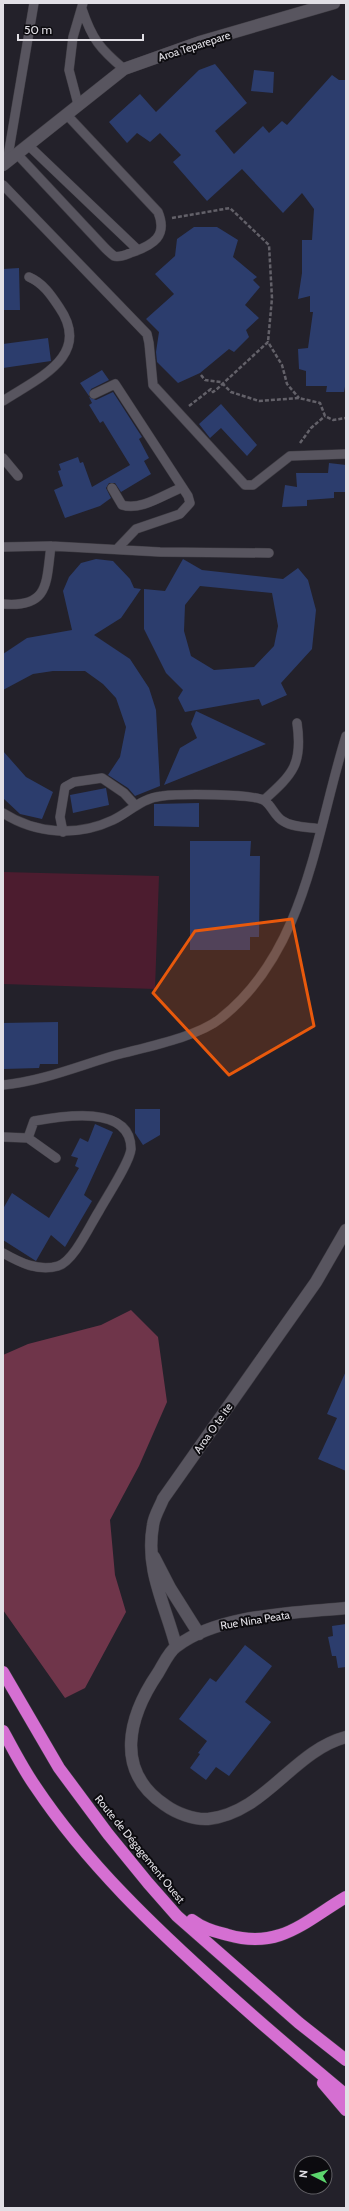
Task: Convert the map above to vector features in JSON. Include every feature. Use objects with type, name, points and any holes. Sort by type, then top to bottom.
[{"type":"highway","name":"Route de Dégagement Ouest","points":[[3,1672],[60,1768],[108,1834],[148,1884],[177,1916],[299,2023],[346,2060]]},
{"type":"highway","points":[[3,1731],[34,1786],[81,1847],[128,1900],[171,1942],[301,2058],[346,2095]]},
{"type":"highway","points":[[148,1884],[203,1928],[237,1938],[257,1940],[279,1937],[298,1929],[346,1897]]},
{"type":"highway","points":[[301,2058],[346,2110]]},
{"type":"main road","name":"Aroa Teparepare","points":[[5,164],[78,104],[124,69],[200,42],[334,3]]},
{"type":"main road","name":"Aroa O te ite","points":[[176,1646],[153,1575],[151,1551],[153,1523],[163,1499],[316,1282],[346,1230]]},
{"type":"main road","points":[[151,1551],[170,1588],[200,1634]]},
{"type":"main road","name":"Rue Nina Peata","points":[[346,1608],[243,1620],[213,1627],[176,1646],[152,1682],[137,1711],[130,1737],[133,1763],[151,1796],[177,1813],[207,1819],[241,1810],[316,1751],[335,1740],[346,1737]]},
{"type":"lane","points":[[5,164],[34,3]]},
{"type":"lane","points":[[82,6],[89,30],[102,50],[124,69]]},
{"type":"lane","points":[[78,104],[69,70],[72,37],[82,6]]},
{"type":"lane","points":[[17,154],[104,248],[114,256],[123,256],[152,244],[159,235],[162,227],[158,212],[66,114]]},
{"type":"lane","points":[[28,145],[138,250]]},
{"type":"lane","points":[[3,186],[146,334],[149,343],[154,385],[248,487],[254,485],[290,456],[346,454]]},
{"type":"lane","points":[[3,401],[59,364],[70,340],[68,319],[40,282],[29,276]]},
{"type":"lane","points":[[94,394],[115,384],[181,488],[188,496],[190,503],[189,507],[180,514],[136,529],[117,549]]},
{"type":"lane","points":[[3,458],[18,476]]},
{"type":"lane","points":[[112,488],[122,505],[131,507],[146,503],[181,488]]},
{"type":"lane","points":[[3,604],[30,603],[44,590],[52,546]]},
{"type":"lane","points":[[3,547],[52,546],[117,549],[269,552]]},
{"type":"lane","points":[[264,800],[290,776],[299,754],[297,723]]},
{"type":"lane","points":[[3,1085],[51,1077],[104,1058],[180,1037],[212,1024],[221,1018],[254,985],[282,945],[315,856],[346,736]]},
{"type":"lane","points":[[63,832],[60,817],[65,787],[74,782],[102,778],[124,793],[135,805]]},
{"type":"lane","points":[[3,812],[33,828],[63,832],[76,831],[114,820],[135,805],[162,796],[242,796],[264,800],[283,822],[321,829]]},
{"type":"lane","points":[[3,1253],[22,1264],[40,1267],[58,1266],[72,1256],[118,1179],[131,1150],[128,1134],[117,1122],[96,1116],[34,1121],[28,1138]]},
{"type":"lane","points":[[3,1137],[28,1138],[56,1158]]},
{"type":"path","points":[[161,220],[230,208],[269,245],[272,298],[268,342],[282,365],[287,384],[299,398]]},
{"type":"path","points":[[180,414],[210,389],[213,392],[223,384],[268,342]]},
{"type":"path","points":[[201,375],[205,380],[223,384],[231,392],[259,401],[299,398],[320,403],[325,416],[333,420],[346,418]]},
{"type":"path","points":[[290,456],[311,428],[325,416]]},
{"type":"highlighted area","points":[[292,919],[314,1026],[229,1075],[153,993],[195,931]]},
{"type":"shaded area","points":[[3,872],[159,876],[155,989],[3,984]]},
{"type":"shaded area","points":[[131,1310],[158,1337],[167,1402],[139,1466],[110,1520],[115,1575],[126,1612],[85,1688],[65,1698],[3,1610],[3,1355],[28,1344],[101,1325]]},
{"type":"building","points":[[215,64],[247,103],[215,131],[234,154],[263,126],[269,133],[282,121],[287,125],[332,75],[339,80],[346,80],[346,381],[344,392],[326,392],[327,386],[306,386],[306,371],[299,369],[298,349],[308,348],[313,312],[310,312],[310,296],[298,299],[302,273],[302,240],[312,240],[314,209],[302,193],[283,213],[242,169],[207,201],[173,162],[181,155],[160,133],[150,142],[137,133],[127,143],[109,122],[140,94],[156,112],[199,70]]},
{"type":"building","points":[[254,70],[274,72],[273,93],[251,91]]},
{"type":"building","points":[[194,227],[217,227],[238,240],[233,257],[257,277],[253,280],[260,287],[245,305],[259,318],[246,330],[249,337],[234,352],[229,349],[200,373],[178,383],[157,362],[156,352],[159,332],[146,319],[174,294],[155,274],[175,256],[177,239]]},
{"type":"building","points":[[19,268],[20,310],[3,310],[3,269]]},
{"type":"building","points":[[48,338],[51,361],[3,368],[3,344]]},
{"type":"building","points":[[102,370],[109,380],[91,389],[89,396],[80,383]]},
{"type":"building","points":[[113,392],[142,437],[139,439],[149,458],[144,461],[151,474],[121,492],[115,483],[109,483],[106,488],[111,498],[100,506],[65,518],[54,490],[63,486],[58,471],[61,470],[59,464],[78,457],[80,463],[83,462],[92,487],[130,465],[103,421],[100,423],[89,405],[92,403],[89,397],[96,400]]},
{"type":"building","points":[[221,404],[257,445],[247,456],[221,428],[210,438],[199,424]]},
{"type":"building","points":[[329,463],[346,465],[346,492],[334,492],[334,498],[307,500],[307,506],[282,507],[285,485],[297,487],[296,473],[328,473]]},
{"type":"building","points":[[96,559],[113,561],[130,579],[134,588],[141,589],[121,618],[94,635],[130,659],[149,688],[156,710],[160,786],[135,796],[128,788],[108,775],[120,757],[126,727],[116,698],[103,684],[85,671],[53,671],[33,674],[3,690],[3,654],[27,638],[72,630],[63,591],[69,577],[81,563]]},
{"type":"building","points":[[183,559],[202,570],[283,579],[298,568],[308,580],[316,610],[312,649],[281,683],[287,695],[262,706],[259,699],[185,712],[178,698],[183,690],[166,673],[144,629],[144,589],[165,591]],"holes":[[[200,586],[272,593],[278,626],[274,646],[254,667],[214,670],[191,656],[184,631],[185,605]]]},
{"type":"building","points":[[196,711],[266,744],[164,785],[180,748],[197,738],[191,724]]},
{"type":"building","points":[[3,751],[26,777],[53,792],[42,819],[20,814],[3,798]]},
{"type":"building","points":[[106,788],[109,805],[73,813],[70,795]]},
{"type":"building","points":[[199,803],[199,827],[154,826],[154,804]]},
{"type":"building","points":[[190,841],[251,841],[250,856],[260,856],[259,937],[250,937],[250,950],[190,950]]},
{"type":"building","points":[[58,1022],[58,1064],[40,1064],[39,1068],[3,1069],[3,1023]]},
{"type":"building","points":[[135,1109],[160,1109],[160,1135],[143,1145],[135,1133]]},
{"type":"building","points":[[95,1124],[113,1132],[84,1195],[92,1201],[65,1247],[51,1235],[36,1261],[3,1240],[3,1209],[12,1193],[49,1218],[79,1168],[75,1166],[78,1158],[71,1156],[80,1138],[88,1142]]},
{"type":"building","points":[[346,1371],[346,1471],[318,1459],[337,1418],[327,1414]]},
{"type":"building","points":[[346,1624],[346,1667],[338,1668],[336,1656],[332,1656],[328,1637],[333,1636],[332,1626]]},
{"type":"building","points":[[245,1645],[272,1666],[245,1702],[271,1722],[229,1776],[216,1767],[206,1780],[190,1768],[200,1754],[198,1753],[207,1741],[179,1719],[210,1678],[216,1682]]}]
